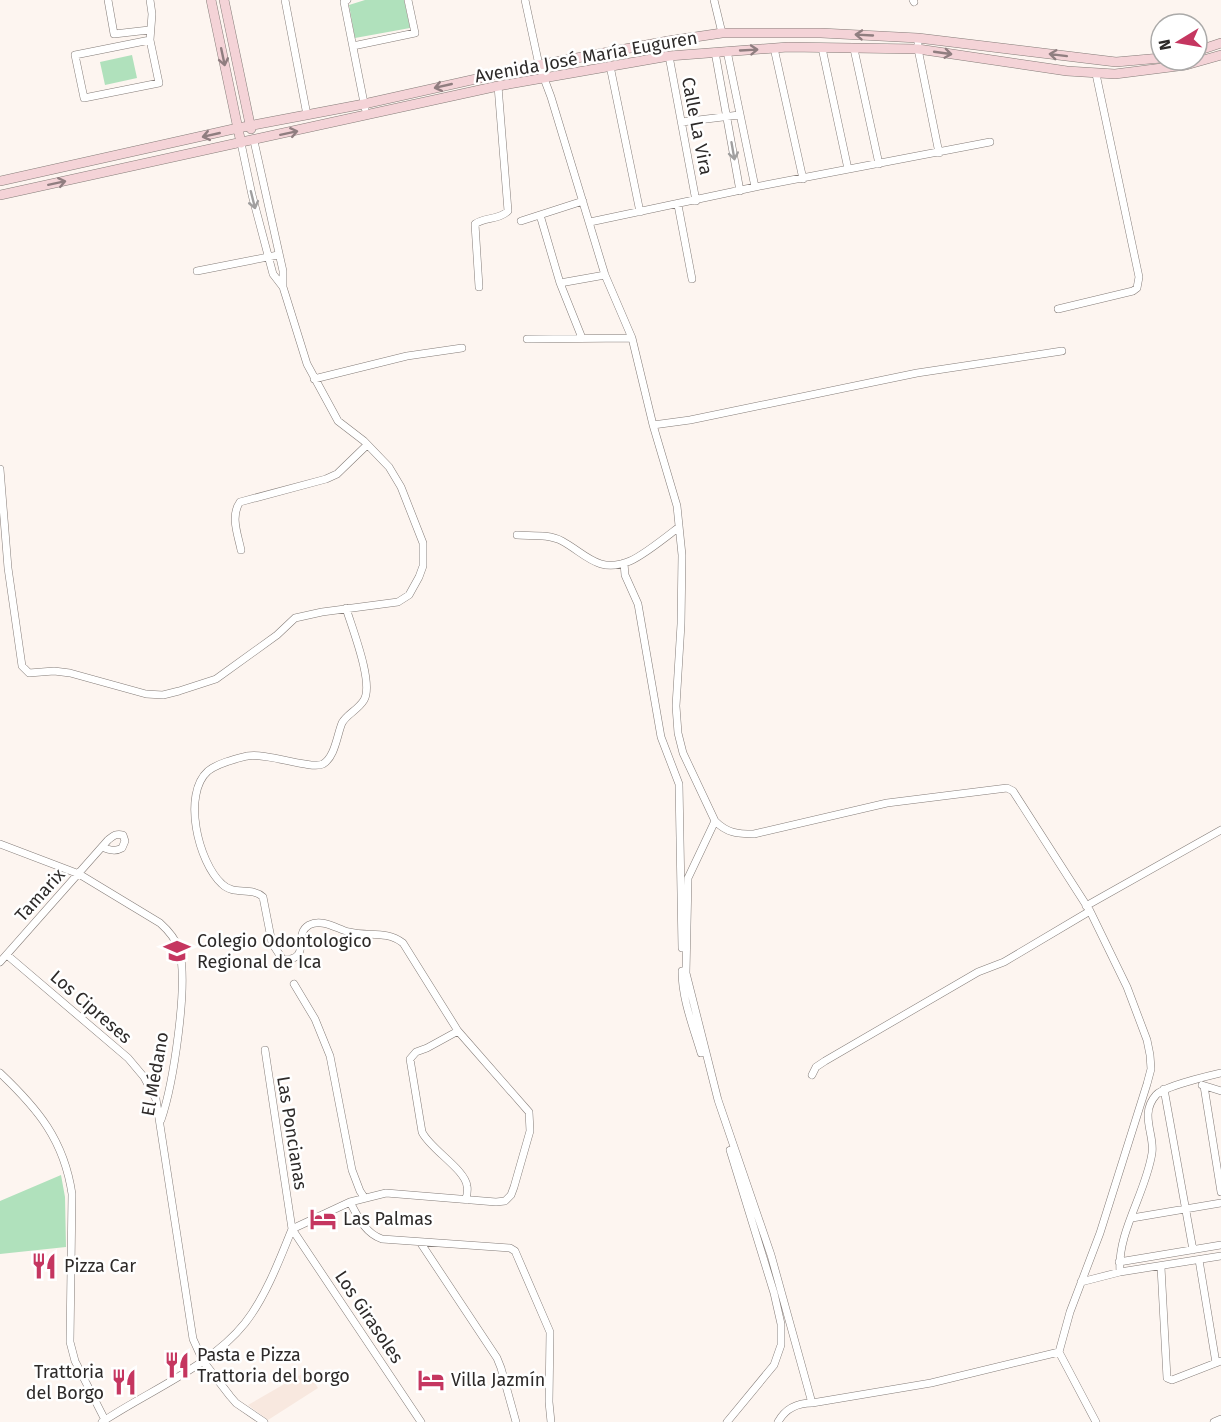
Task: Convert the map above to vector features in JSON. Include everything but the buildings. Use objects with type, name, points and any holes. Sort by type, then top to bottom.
[{"type":"street","points":[[108,0],[114,34],[149,30]]},
{"type":"street","points":[[150,0],[152,14],[150,40],[159,83],[84,98],[75,55],[150,40]]},
{"type":"street","points":[[211,0],[268,256],[273,274],[283,287]]},
{"type":"street","points":[[0,469],[8,568],[24,671],[29,673],[54,671],[70,673],[146,694],[163,695],[209,682],[223,675],[250,652],[278,635],[295,618],[346,608],[398,602],[404,600],[415,587],[423,566],[423,543],[408,503],[389,468],[367,445],[338,421],[314,379],[300,342],[283,287],[283,271],[224,0]]},
{"type":"street","points":[[285,0],[308,115]]},
{"type":"street","points":[[346,0],[344,2],[367,116]]},
{"type":"street","points":[[353,46],[415,33],[408,0]]},
{"type":"street","points":[[525,0],[538,65],[606,275],[632,338],[653,425],[677,506],[682,555],[676,706],[678,733],[683,753],[715,821],[724,830],[737,834],[754,834],[887,803],[1007,788],[1013,791],[1088,909],[1127,987],[1147,1040],[1150,1069],[1100,1233],[1070,1312],[1059,1352],[1096,1422]]},
{"type":"street","points":[[714,0],[722,33]]},
{"type":"street","name":"Avenida José María Euguren","points":[[0,181],[538,65],[722,33],[821,33],[918,38],[1116,62],[1149,59]]},
{"type":"street","points":[[918,38],[918,49],[939,153]]},
{"type":"street","points":[[774,48],[802,179]]},
{"type":"street","name":"Avenida José María Euguren","points":[[0,195],[498,86],[669,56],[774,48],[918,49],[1096,74],[1114,74],[1186,65],[1221,55]]},
{"type":"street","points":[[822,48],[848,169]]},
{"type":"street","points":[[854,49],[879,164]]},
{"type":"street","points":[[727,51],[755,188]]},
{"type":"street","points":[[715,52],[740,191]]},
{"type":"street","name":"Calle La Vira","points":[[669,56],[696,201]]},
{"type":"street","points":[[610,66],[640,212]]},
{"type":"street","points":[[1058,309],[1133,291],[1139,277],[1096,74]]},
{"type":"street","points":[[479,287],[475,224],[480,220],[502,216],[508,211],[498,86]]},
{"type":"street","points":[[681,122],[739,115]]},
{"type":"street","points":[[590,222],[990,142]]},
{"type":"street","points":[[521,221],[583,201]]},
{"type":"street","points":[[678,205],[692,279]]},
{"type":"street","points":[[540,215],[560,283],[582,338]]},
{"type":"street","points":[[197,271],[278,255]]},
{"type":"street","points":[[560,283],[606,275]]},
{"type":"street","points":[[527,339],[632,338]]},
{"type":"street","points":[[314,379],[407,356],[462,348]]},
{"type":"street","points":[[653,425],[701,418],[917,373],[1062,351]]},
{"type":"street","points":[[241,550],[235,516],[240,502],[338,474],[367,445]]},
{"type":"street","points":[[517,535],[544,536],[561,541],[602,565],[630,561],[679,527]]},
{"type":"street","points":[[624,563],[625,574],[638,604],[661,737],[680,784],[682,987],[774,1293],[781,1324],[781,1345],[774,1365],[727,1422]]},
{"type":"street","points":[[0,1073],[31,1103],[48,1126],[56,1139],[69,1177],[72,1194],[72,1352],[104,1421],[203,1361],[224,1345],[251,1314],[291,1229],[350,1202],[386,1193],[496,1202],[505,1201],[511,1195],[530,1131],[529,1112],[458,1031],[407,948],[398,939],[380,934],[351,933],[324,923],[314,923],[307,926],[304,931],[299,954],[292,960],[283,960],[272,943],[263,897],[257,892],[229,890],[223,885],[205,860],[197,837],[196,813],[199,787],[203,778],[213,768],[249,756],[264,756],[315,765],[325,763],[329,757],[343,723],[349,714],[363,703],[366,695],[365,677],[346,608]]},
{"type":"street","points":[[715,821],[688,878],[686,973],[718,1100],[771,1255],[812,1403]]},
{"type":"street","points":[[812,1075],[816,1067],[825,1061],[978,972],[1004,962],[1221,830]]},
{"type":"street","name":"El Médano","points":[[0,844],[79,874],[160,923],[170,932],[178,948],[182,983],[177,1044],[167,1100],[160,1122],[190,1329],[203,1361],[236,1403],[264,1422]]},
{"type":"street","name":"Tamarix","points":[[0,962],[102,847]]},
{"type":"street","name":"Los Cipreses","points":[[7,955],[137,1068],[156,1100],[160,1122]]},
{"type":"street","points":[[294,984],[315,1019],[330,1056],[352,1170],[364,1197]]},
{"type":"street","points":[[458,1031],[416,1052],[410,1059],[422,1132],[465,1179],[468,1190],[466,1200]]},
{"type":"street","name":"Las Poncianas","points":[[265,1050],[291,1229]]},
{"type":"street","points":[[1120,1272],[1119,1255],[1141,1194],[1152,1151],[1147,1125],[1151,1103],[1155,1096],[1164,1089],[1221,1073]]},
{"type":"street","points":[[1191,1082],[1221,1091]]},
{"type":"street","points":[[1204,1086],[1221,1192]]},
{"type":"street","points":[[1164,1089],[1193,1250]]},
{"type":"street","points":[[350,1202],[362,1224],[375,1237],[510,1248],[515,1251],[550,1332],[551,1422]]},
{"type":"street","points":[[1132,1218],[1221,1203]]},
{"type":"street","name":"Los Girasoles","points":[[291,1229],[421,1422]]},
{"type":"street","points":[[420,1242],[497,1358],[516,1422]]},
{"type":"street","points":[[1119,1262],[1221,1245]]},
{"type":"street","points":[[1082,1282],[1120,1272],[1221,1256]]},
{"type":"street","points":[[1161,1267],[1167,1378],[1172,1380],[1219,1362],[1199,1260]]},
{"type":"street","points":[[778,1422],[783,1414],[797,1405],[931,1383],[1059,1352]]},
{"type":"street","points":[[1214,1422],[1221,1419]]},
{"type":"shaded area","points":[[307,1371],[318,1388],[268,1420],[248,1405]]},
{"type":"green space","points":[[365,0],[404,0],[410,28],[355,38],[349,5]]},
{"type":"green space","points":[[132,55],[137,78],[105,85],[100,62]]},
{"type":"green space","points":[[61,1175],[65,1197],[66,1247],[0,1254],[0,1201]]},
{"type":"place","name":"Colegio Odontologico Regional de Ica","points":[[177,951]]},
{"type":"place","name":"Las Palmas","points":[[323,1219]]},
{"type":"place","name":"Pizza Car","points":[[44,1266]]},
{"type":"place","name":"Pasta e Pizza Trattoria del borgo","points":[[177,1365]]},
{"type":"place","name":"Villa Jazmín","points":[[431,1380]]},
{"type":"place","name":"Trattoria del Borgo","points":[[124,1382]]}]
